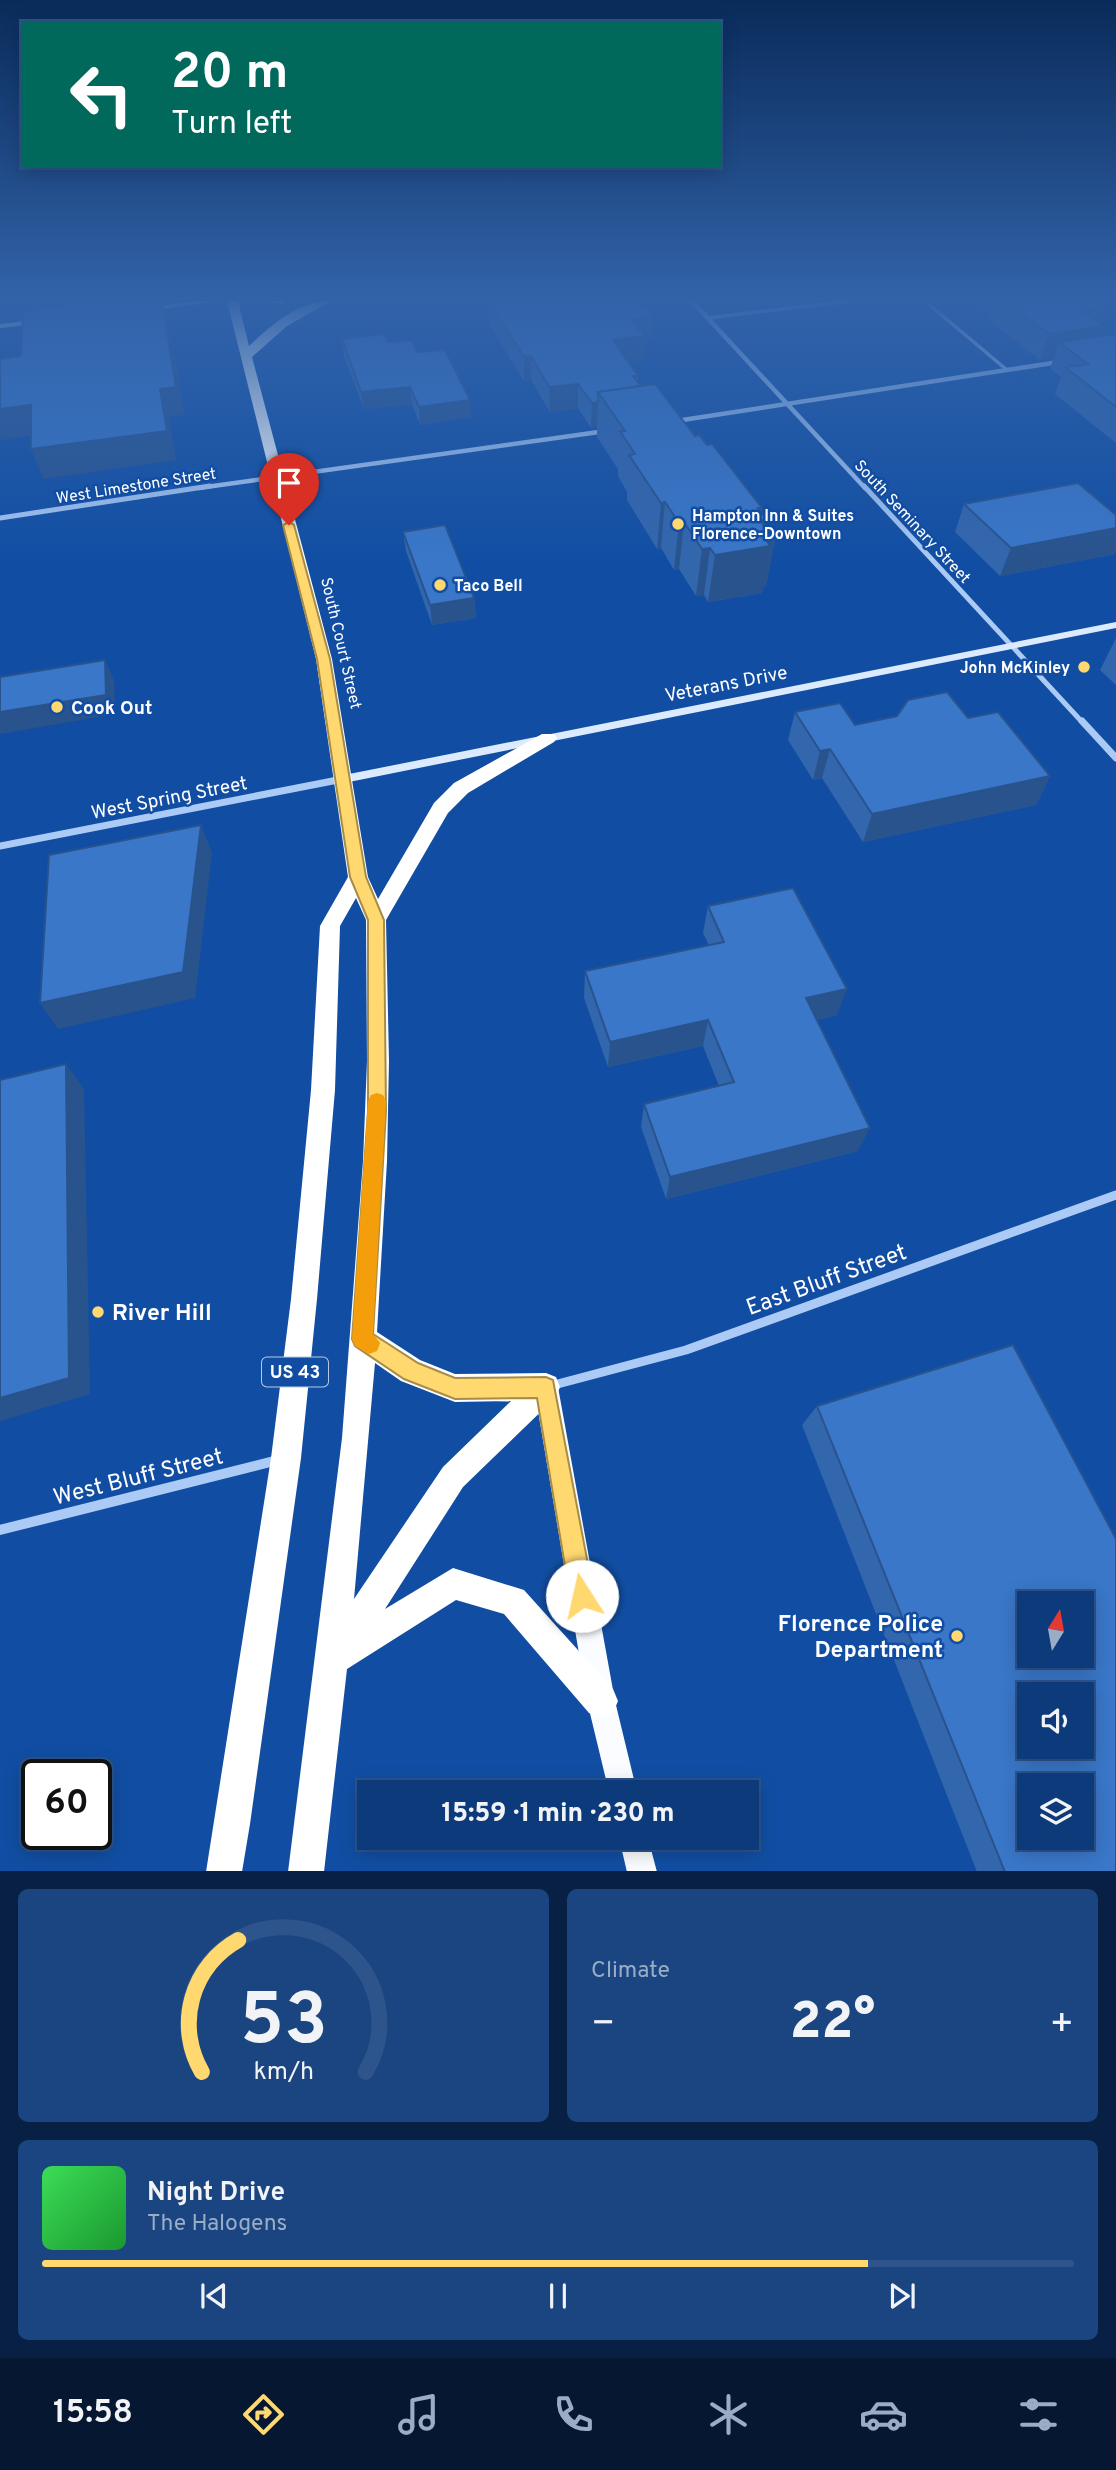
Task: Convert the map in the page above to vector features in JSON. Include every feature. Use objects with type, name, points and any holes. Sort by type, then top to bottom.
[{"type":"highway","name":"South Court Street","points":[[254,388],[324,659],[358,877],[376,920]]},
{"type":"highway","points":[[306,1871],[356,1438],[378,1073],[376,920],[441,808],[461,788],[548,738]]},
{"type":"highway","name":"US 43","points":[[224,1871],[286,1458],[323,1090],[330,926],[358,877]]},
{"type":"highway","points":[[363,1339],[411,1371],[455,1388],[546,1387]]},
{"type":"highway","points":[[332,1661],[453,1477],[546,1387]]},
{"type":"highway","points":[[332,1661],[453,1584],[513,1601],[601,1701]]},
{"type":"main road","name":"Veterans Drive","points":[[344,779],[1116,625]]},
{"type":"main road","points":[[546,1387],[601,1701],[620,1780]]},
{"type":"main road","points":[[637,1850],[642,1871]]},
{"type":"street","name":"South Seminary Street","points":[[772,388],[1014,645],[1116,758]]},
{"type":"street","points":[[675,421],[888,388]]},
{"type":"street","name":"West Limestone Street","points":[[0,518],[276,476],[607,431]]},
{"type":"street","name":"West Spring Street","points":[[0,846],[344,779]]},
{"type":"street","name":"East Bluff Street","points":[[546,1387],[686,1350],[1116,1195]]},
{"type":"street","name":"West Bluff Street","points":[[0,1530],[286,1458]]},
{"type":"building","points":[[0,388],[165,388],[160,389],[167,431],[31,449],[31,405],[0,409]]},
{"type":"building","points":[[360,388],[397,388],[361,392]]},
{"type":"building","points":[[411,388],[464,388],[470,400],[419,407]]},
{"type":"building","points":[[581,388],[624,388],[598,392],[598,402],[592,403]]},
{"type":"building","points":[[658,388],[695,436],[699,435],[707,445],[712,444],[762,508],[758,508],[766,519],[760,521],[775,539],[767,541],[770,546],[715,555],[710,548],[702,549],[684,522],[679,523],[665,502],[661,503],[629,455],[635,454],[620,431],[625,431],[598,392]]},
{"type":"building","points":[[1092,388],[1116,388],[1116,407]]},
{"type":"building","points":[[1078,483],[1116,515],[1116,528],[1011,548],[964,504]]},
{"type":"building","name":"Taco Bell","points":[[445,525],[474,598],[430,605],[403,532]]},
{"type":"building","points":[[105,660],[106,695],[0,712],[0,677]]},
{"type":"building","points":[[947,692],[968,718],[998,712],[1050,776],[872,814],[830,749],[820,751],[795,712],[840,703],[855,725],[897,716],[908,700]]},
{"type":"building","points":[[201,825],[183,972],[40,1003],[49,855]]},
{"type":"building","points":[[793,888],[847,989],[806,998],[870,1128],[670,1177],[644,1104],[734,1082],[708,1020],[610,1042],[585,971],[724,942],[708,906]]},
{"type":"building","points":[[66,1064],[69,1378],[0,1398],[0,1080]]},
{"type":"building","name":"Florence Police Department","points":[[1013,1345],[1116,1539],[1116,1871],[1005,1871],[817,1406]]},
{"type":"slow traffic","points":[[369,1343],[363,1339],[377,1101]]},
{"type":"place","name":"Hampton Inn & Suites Florence-Downtown","points":[[678,524]]},
{"type":"place","name":"Taco Bell","points":[[440,585]]},
{"type":"place","name":"John McKinley","points":[[1084,667]]},
{"type":"place","name":"Cook Out","points":[[57,707]]},
{"type":"place","name":"River Hill","points":[[98,1312]]},
{"type":"place","name":"Florence Police Department","points":[[957,1636]]},
{"type":"route","points":[[289,525],[324,659],[358,877],[376,920],[377,1111],[363,1339],[411,1371],[455,1388],[546,1387],[582,1596]]}]
